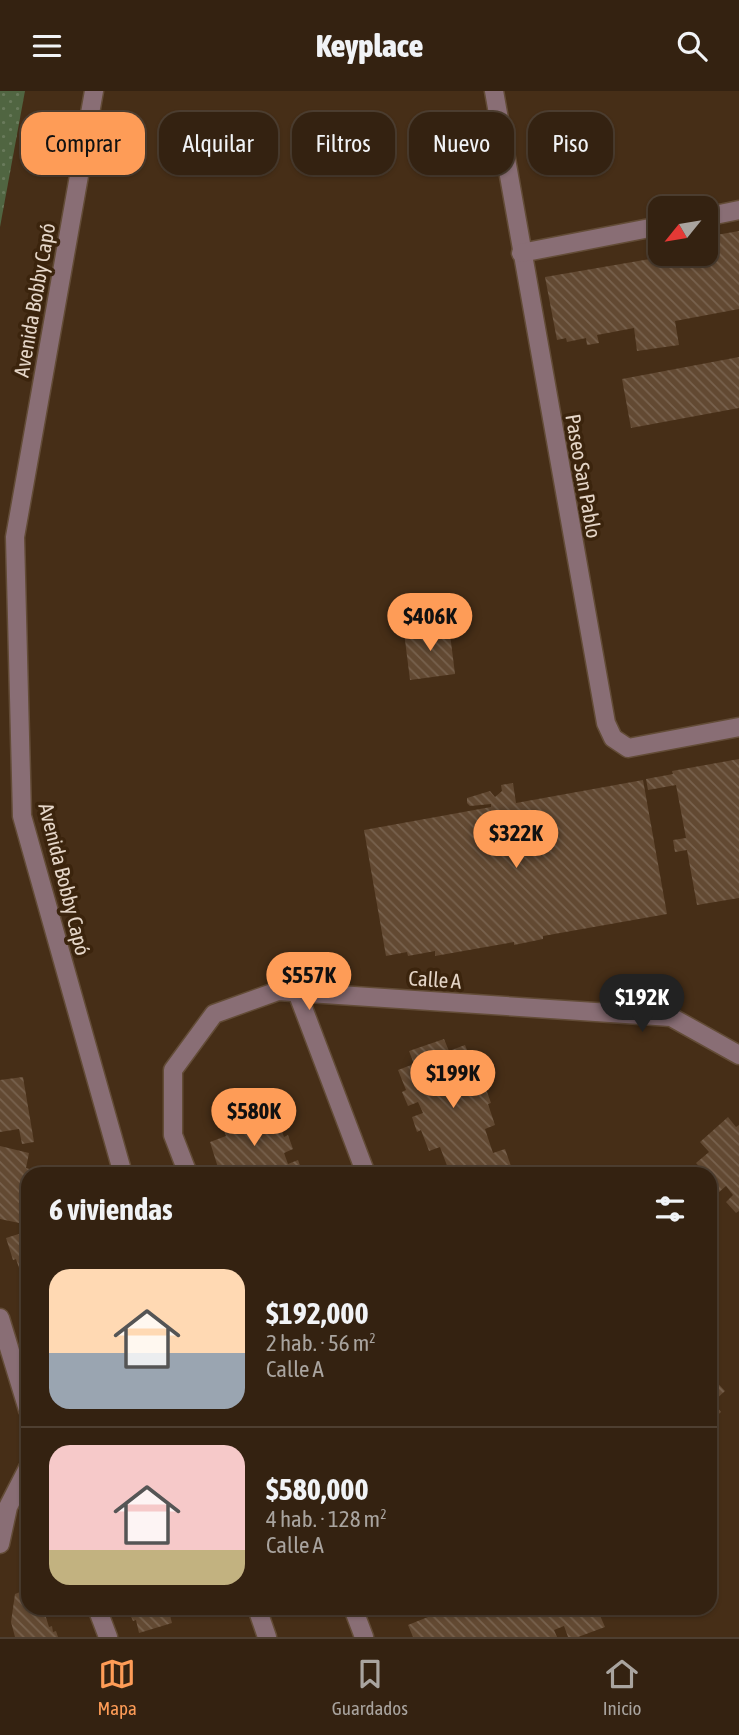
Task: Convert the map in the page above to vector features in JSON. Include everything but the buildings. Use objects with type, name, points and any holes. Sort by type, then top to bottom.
[{"type":"street","name":"Avenida Bobby Capó","points":[[94,91],[15,537],[22,816],[120,1167]]},
{"type":"street","name":"Paseo San Pablo","points":[[494,91],[606,723],[613,739],[628,748],[739,727]]},
{"type":"street","points":[[718,214],[739,210]]},
{"type":"street","points":[[521,253],[648,228]]},
{"type":"street","name":"Calle A","points":[[185,1167],[173,1135],[173,1070],[214,1014],[278,991],[671,1017],[739,1055]]},
{"type":"street","points":[[297,992],[363,1167]]},
{"type":"street","points":[[0,1318],[21,1387]]},
{"type":"street","points":[[0,1544],[8,1507],[21,1482]]},
{"type":"street","points":[[100,1615],[108,1637]]},
{"type":"street","points":[[259,1615],[267,1637]]},
{"type":"street","points":[[356,1615],[364,1637]]},
{"type":"green space","points":[[0,91],[25,91],[21,112],[0,227]]}]
